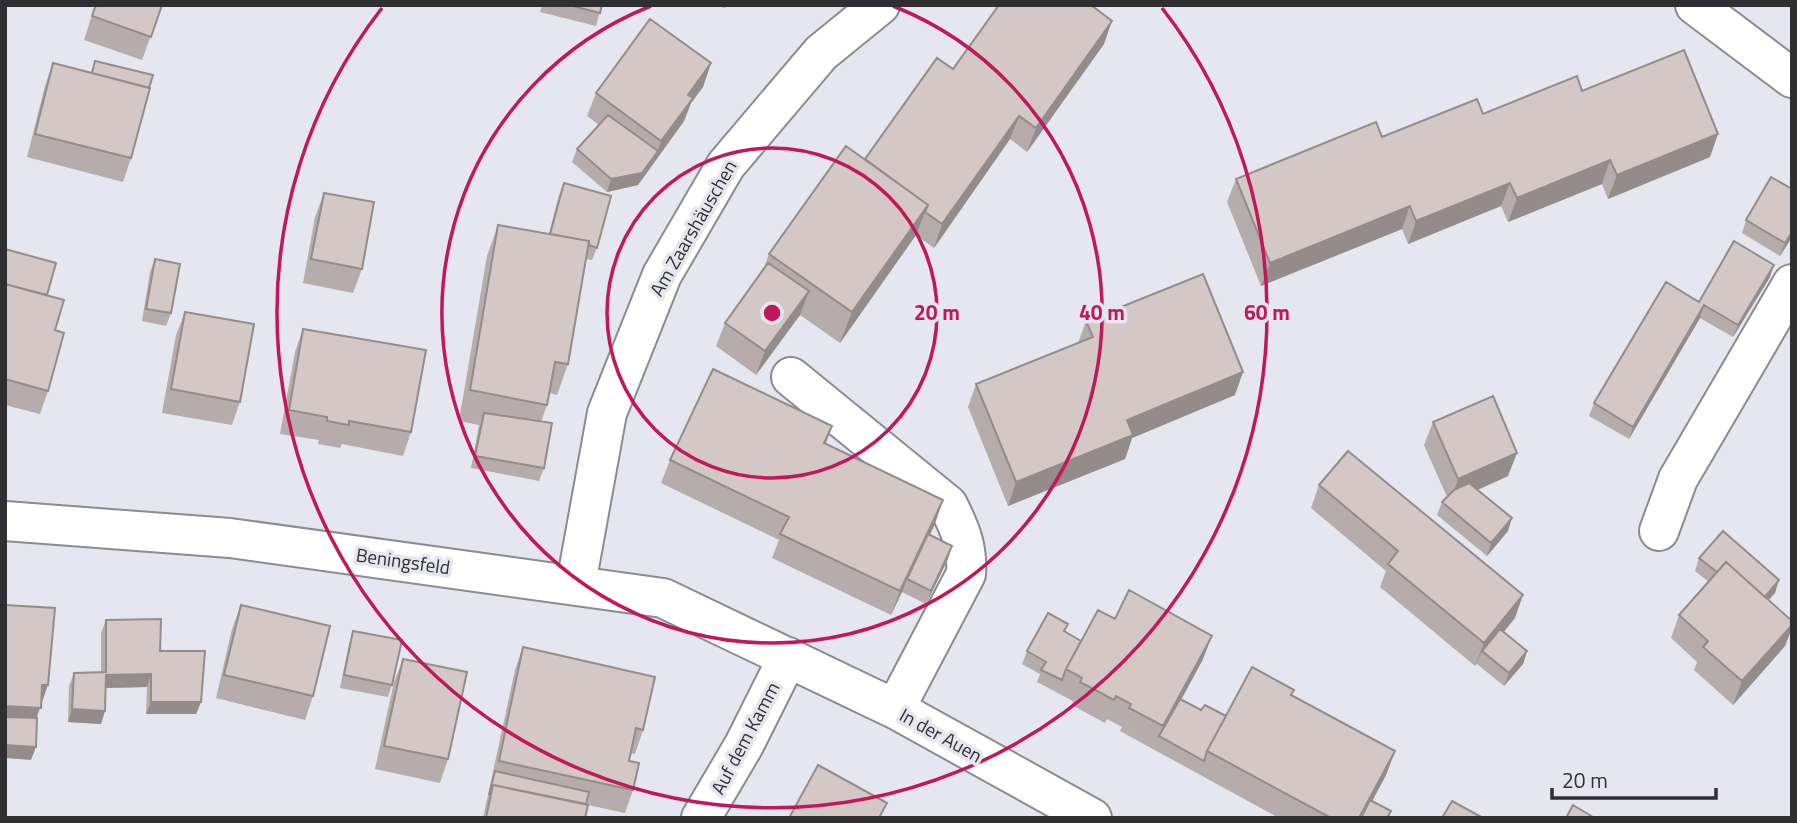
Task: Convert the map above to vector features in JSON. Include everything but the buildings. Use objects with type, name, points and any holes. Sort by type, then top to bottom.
[{"type":"street","name":"Am Zaarshäuschen","points":[[576,584],[607,413],[662,275],[726,165],[821,53],[880,5]]},
{"type":"street","points":[[1695,5],[1792,78]]},
{"type":"street","points":[[1659,531],[1678,479],[1792,284]]},
{"type":"street","points":[[791,377],[948,505],[962,532],[968,555],[966,574],[895,709]]},
{"type":"street","name":"Beningsfeld","points":[[5,521],[230,538],[663,598],[788,657]]},
{"type":"street","name":"In der Auen","points":[[788,657],[895,709],[1092,818]]},
{"type":"street","name":"Auf dem Kamm","points":[[701,818],[744,745],[788,657]]}]
